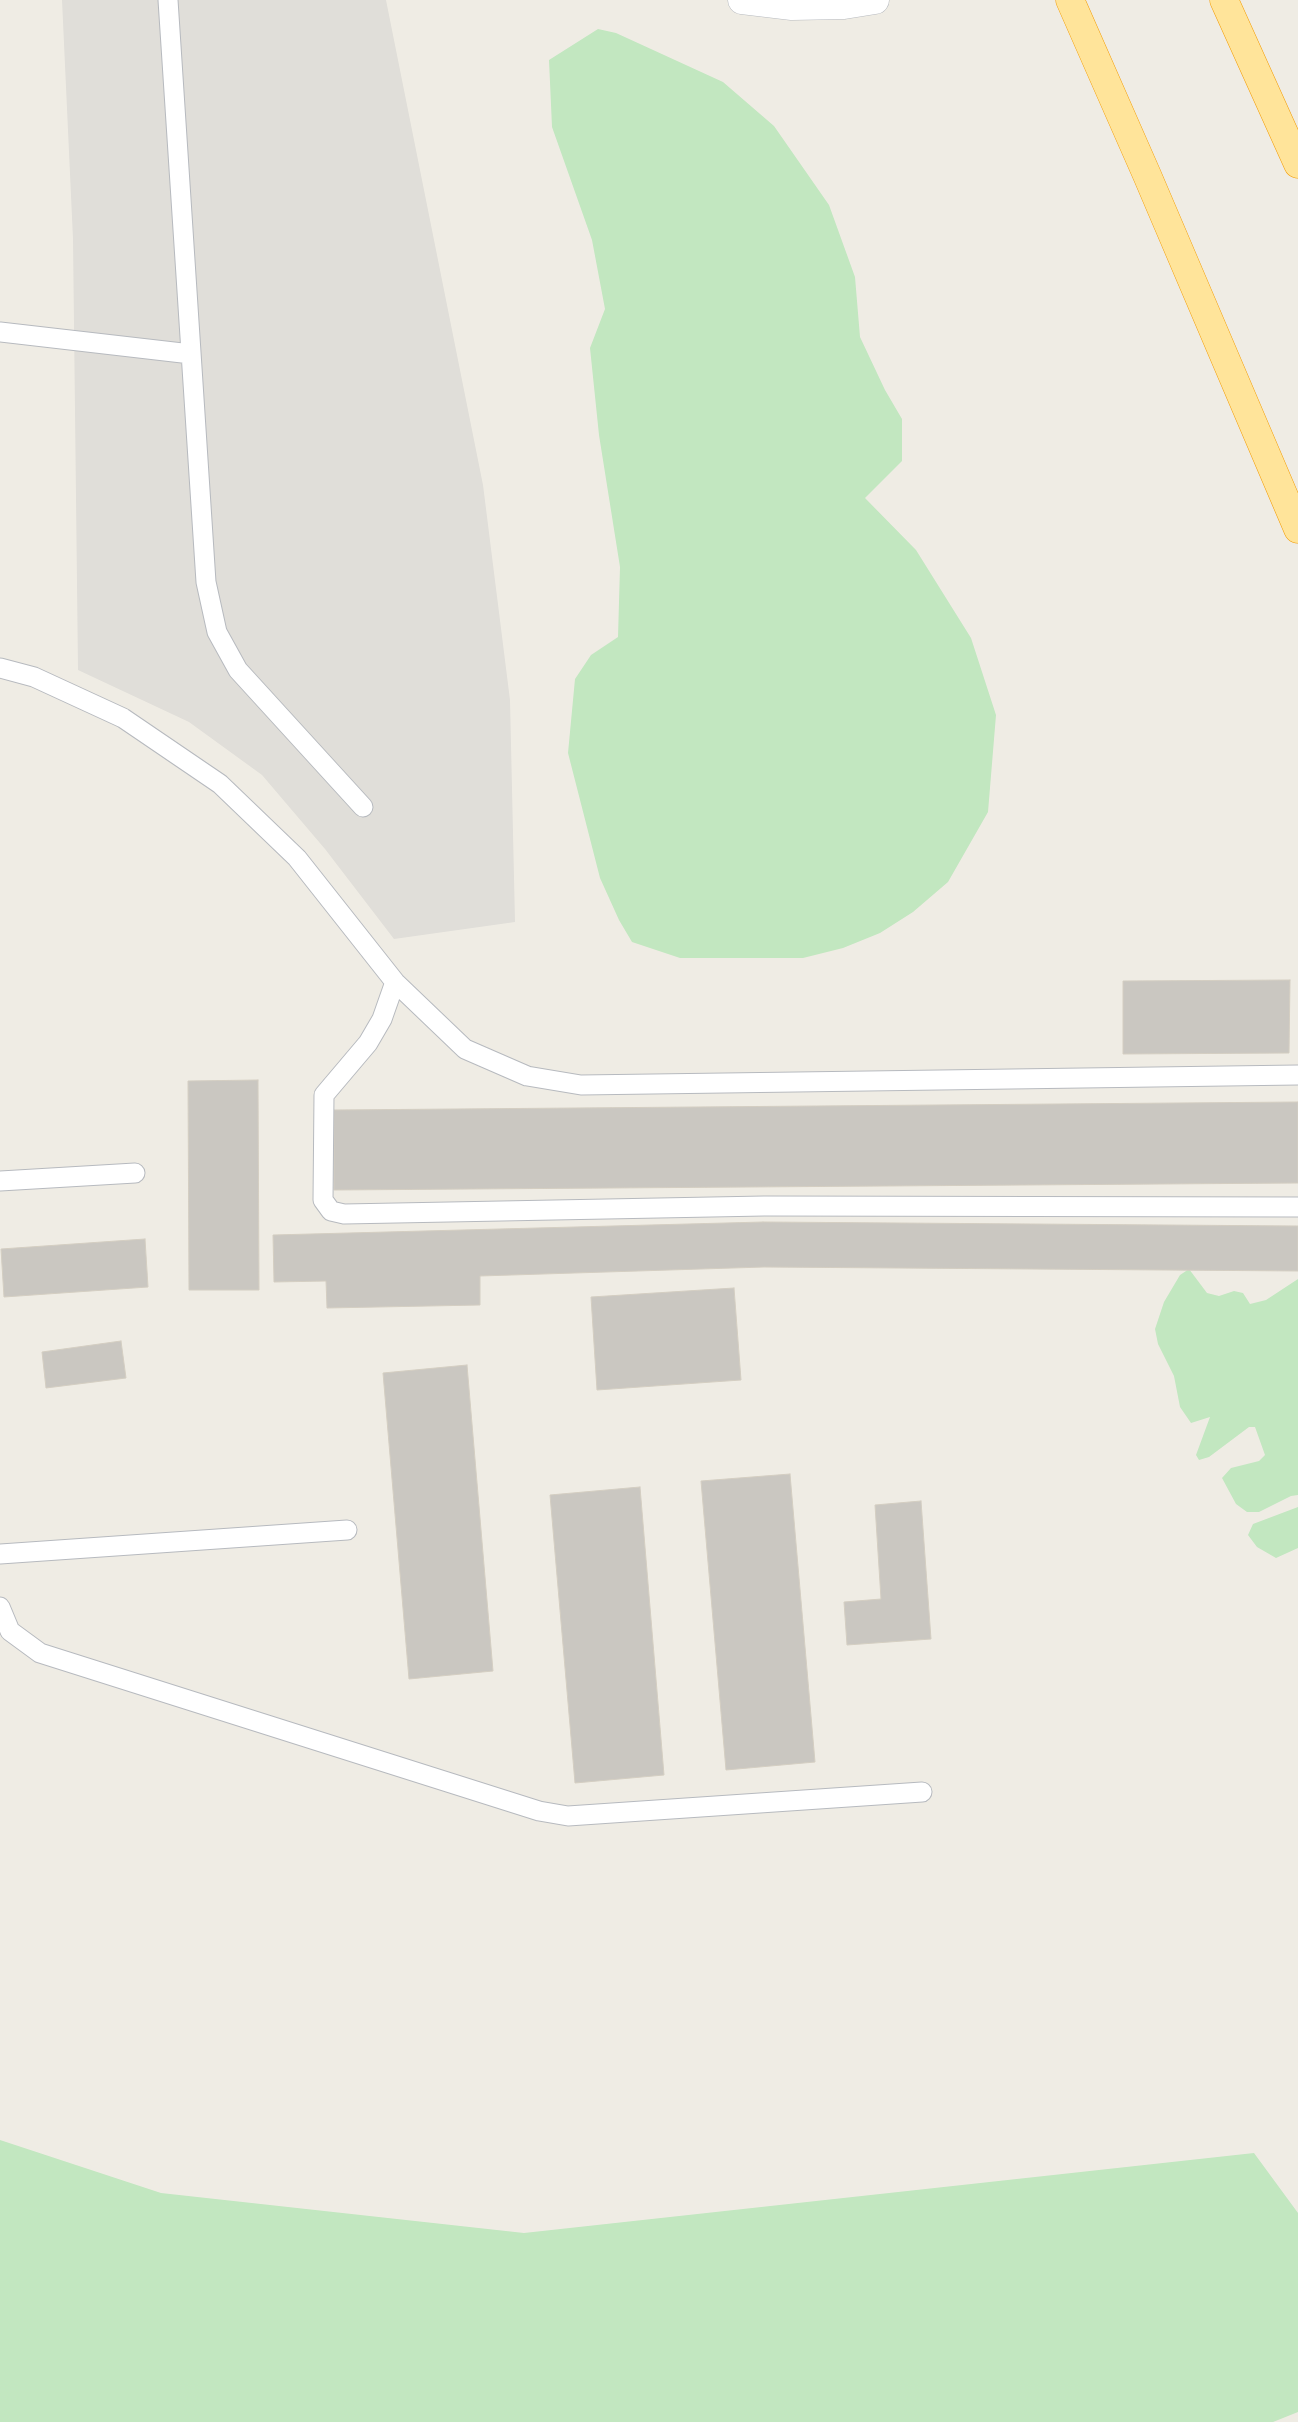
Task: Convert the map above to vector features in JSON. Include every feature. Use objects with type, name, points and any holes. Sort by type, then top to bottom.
[{"type":"highway","points":[[1070,0],[1151,184],[1298,529]]},
{"type":"highway","points":[[1224,0],[1298,164]]},
{"type":"street","points":[[742,0],[792,6],[844,5],[875,0]]},
{"type":"lane","points":[[168,0],[206,582],[217,632],[238,670],[363,807]]},
{"type":"lane","points":[[0,332],[191,354]]},
{"type":"lane","points":[[0,668],[34,677],[123,718],[220,784],[297,858],[395,982],[465,1049],[527,1076],[581,1086],[1298,1075]]},
{"type":"lane","points":[[395,982],[382,1019],[368,1044],[324,1095],[323,1200],[331,1211],[344,1214],[764,1206],[1298,1206]]},
{"type":"lane","points":[[0,1180],[135,1173]]},
{"type":"lane","points":[[0,1554],[347,1530]]},
{"type":"lane","points":[[0,1607],[10,1631],[40,1653],[539,1811],[568,1816],[922,1792]]},
{"type":"shaded area","points":[[62,0],[386,0],[483,485],[510,700],[515,922],[394,939],[325,849],[262,775],[189,722],[78,670],[73,239]]},
{"type":"green space","points":[[598,29],[616,33],[723,82],[774,126],[829,205],[855,277],[860,337],[885,390],[902,419],[902,461],[865,498],[916,550],[971,638],[996,715],[988,812],[948,882],[913,912],[880,933],[843,948],[803,958],[680,958],[632,942],[619,920],[600,878],[568,753],[575,679],[591,655],[618,637],[620,567],[599,435],[590,348],[605,309],[592,240],[552,127],[549,60]]},
{"type":"green space","points":[[1189,1269],[1207,1293],[1219,1296],[1234,1291],[1243,1293],[1250,1304],[1266,1300],[1298,1279],[1298,1495],[1291,1496],[1259,1512],[1247,1512],[1236,1504],[1222,1478],[1231,1468],[1259,1461],[1265,1455],[1255,1427],[1249,1427],[1209,1457],[1199,1460],[1196,1455],[1210,1417],[1191,1423],[1180,1407],[1174,1376],[1158,1344],[1155,1329],[1164,1302],[1180,1275]]},
{"type":"green space","points":[[1298,1507],[1298,1548],[1276,1558],[1257,1547],[1248,1535],[1253,1524]]},
{"type":"green space","points":[[0,2140],[161,2193],[524,2233],[1254,2153],[1298,2213],[1298,2412],[1273,2422],[0,2422]]},
{"type":"building","points":[[1290,980],[1289,1053],[1123,1054],[1123,981]]},
{"type":"building","points":[[258,1080],[259,1290],[189,1290],[188,1081]]},
{"type":"building","points":[[1298,1102],[1298,1183],[334,1190],[334,1110]]},
{"type":"building","points":[[763,1222],[1298,1226],[1298,1271],[764,1267],[480,1276],[480,1305],[327,1308],[326,1281],[274,1282],[273,1235]]},
{"type":"building","points":[[145,1239],[148,1287],[4,1297],[1,1249]]},
{"type":"building","points":[[734,1288],[741,1380],[597,1390],[591,1297]]},
{"type":"building","points":[[121,1341],[126,1378],[46,1388],[42,1352]]},
{"type":"building","points":[[467,1365],[493,1671],[409,1679],[383,1373]]},
{"type":"building","points":[[790,1474],[815,1762],[726,1770],[701,1481]]},
{"type":"building","points":[[640,1487],[664,1775],[575,1783],[550,1495]]},
{"type":"building","points":[[921,1501],[931,1639],[847,1645],[844,1602],[881,1599],[875,1505]]}]
